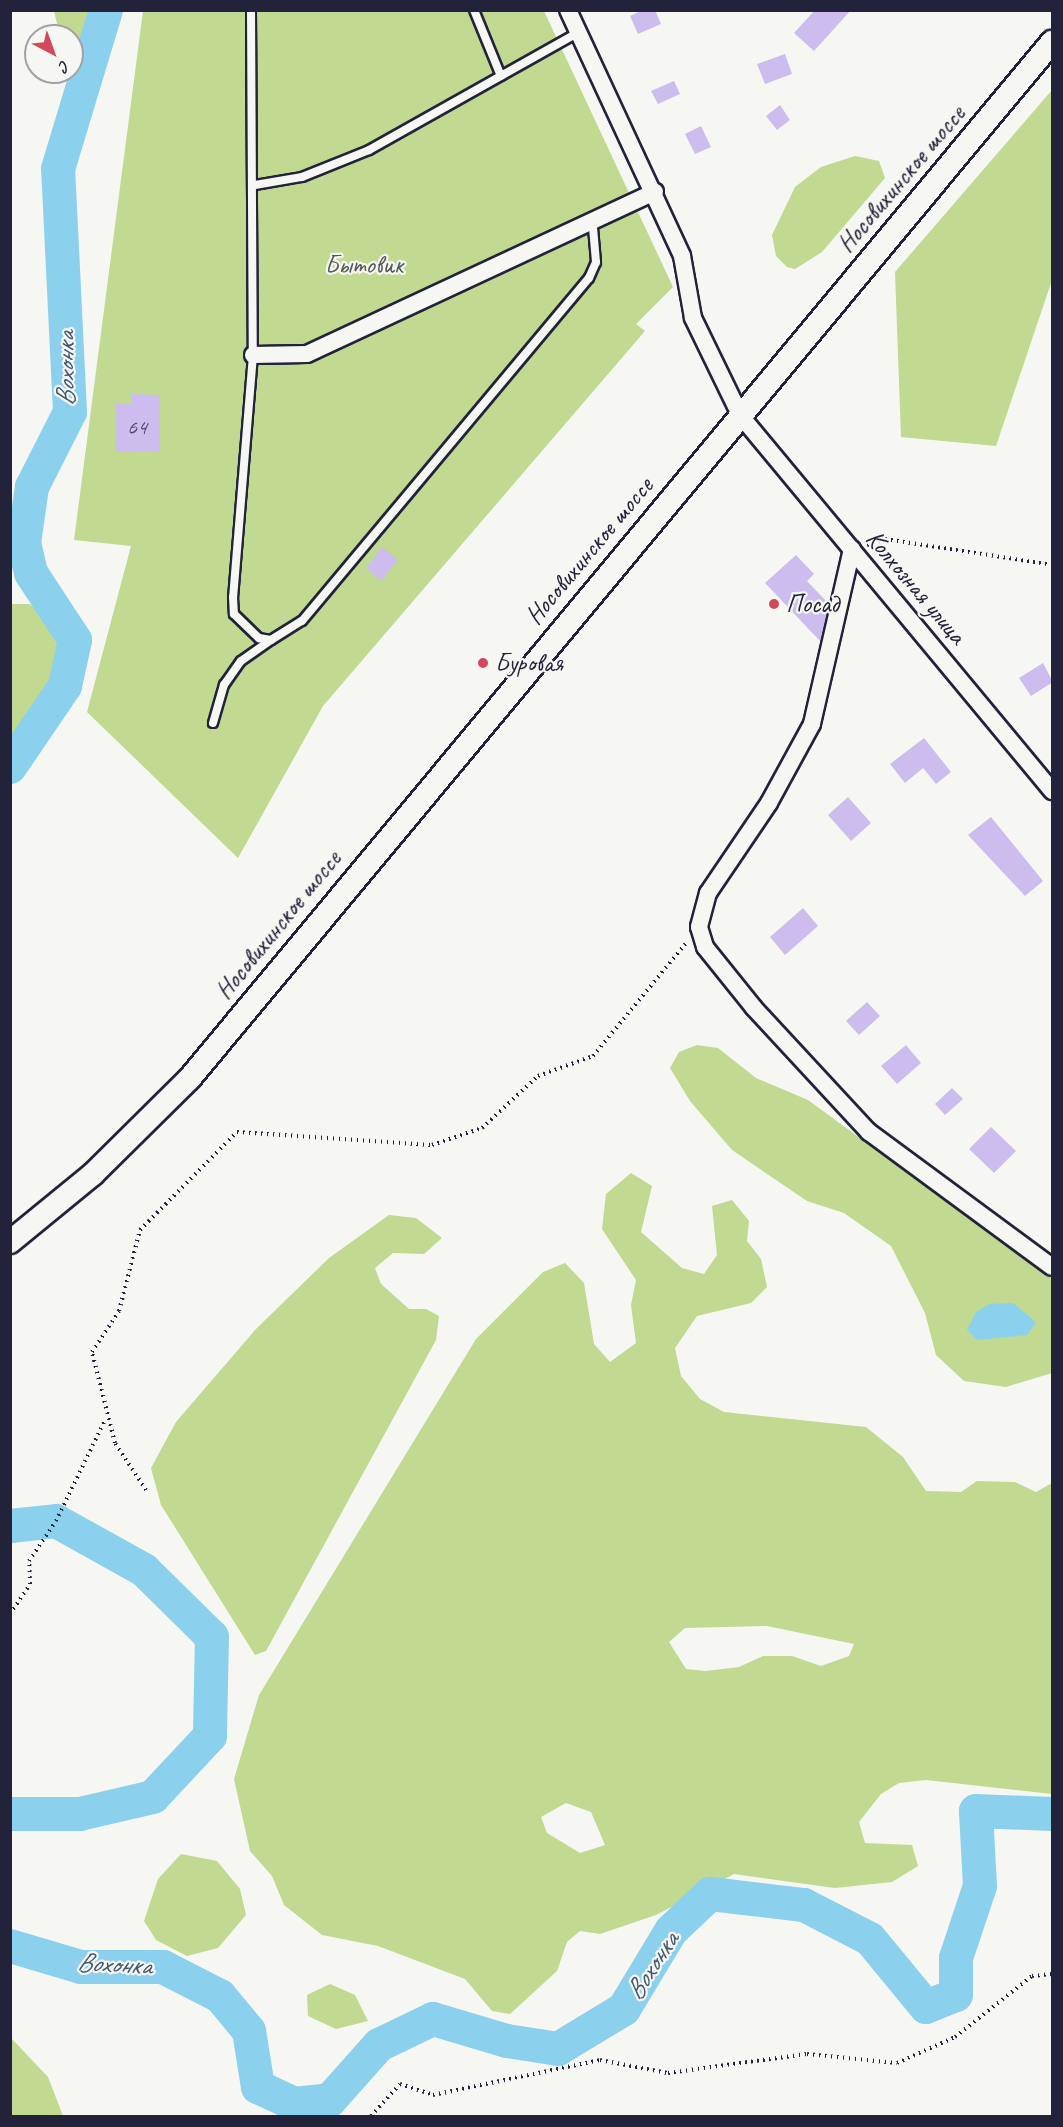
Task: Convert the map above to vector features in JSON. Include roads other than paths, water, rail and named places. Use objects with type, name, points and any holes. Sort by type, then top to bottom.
[{"type":"main road","name":"Носовихинское шоссе","points":[[10,1242],[93,1174],[190,1078],[1053,42]]},
{"type":"street","name":"Колхозная улица","points":[[568,10],[655,192],[682,256],[693,318],[740,415],[1053,791]]},
{"type":"street","points":[[253,355],[307,354],[593,225],[655,192]]},
{"type":"street","points":[[852,549],[812,724],[769,803],[708,893],[699,927],[705,947],[754,1008],[869,1132],[1053,1267]]},
{"type":"lane","points":[[252,10],[255,185],[253,355],[234,614],[259,638],[271,640]]},
{"type":"lane","points":[[474,10],[501,76]]},
{"type":"lane","points":[[255,185],[302,177],[369,150],[579,32]]},
{"type":"lane","points":[[213,723],[224,685],[241,661],[302,621],[589,278],[596,262],[593,225]]},
{"type":"water","points":[[1013,1303],[1036,1322],[1027,1335],[977,1340],[967,1330],[976,1312],[990,1304]]},
{"type":"waterway","name":"Вохонка","points":[[10,767],[65,686],[75,640],[31,573],[24,543],[32,487],[70,412],[58,169],[106,10]]},
{"type":"waterway","name":"Вохонка","points":[[10,1526],[56,1521],[144,1570],[212,1637],[210,1736],[153,1797],[80,1814],[10,1814]]},
{"type":"waterway","name":"Вохонка","points":[[10,1946],[81,1967],[163,1967],[220,1996],[249,2031],[258,2087],[294,2104],[330,2100],[379,2045],[433,2019],[507,2041],[558,2049],[624,2009],[671,1931],[710,1894],[804,1905],[870,1939],[926,2007],[956,1995],[956,1958],[980,1886],[976,1811],[1052,1814]]},
{"type":"place","name":"Посад","points":[[774,604]]},
{"type":"place","name":"Буровая","points":[[483,663]]},
{"type":"park label","name":"Бытовик","points":[[364,265]]}]
